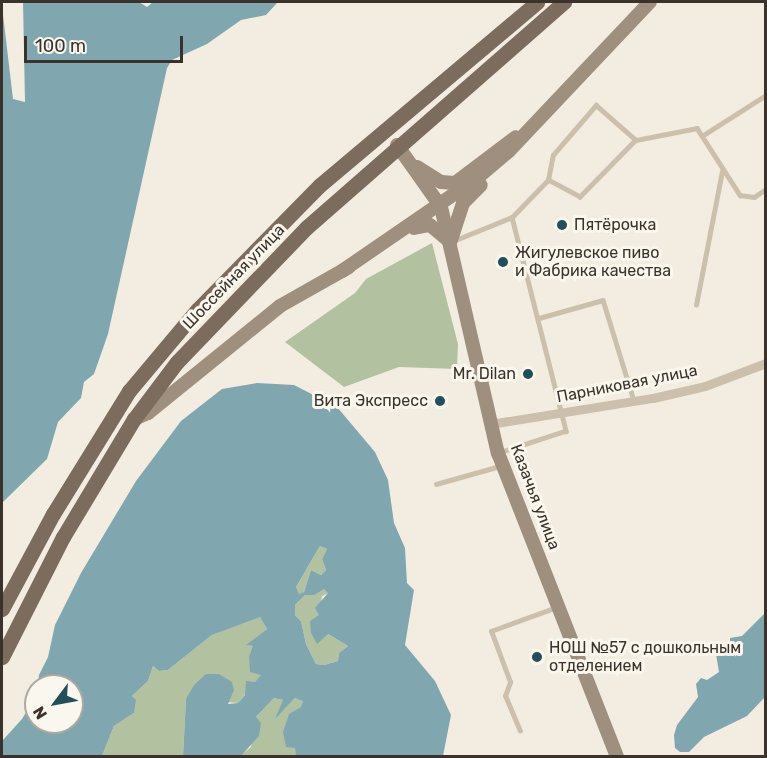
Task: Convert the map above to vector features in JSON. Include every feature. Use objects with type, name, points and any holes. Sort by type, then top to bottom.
[{"type":"main road","name":"Шоссейная улица","points":[[2,609],[53,514],[129,391],[254,249],[383,129],[537,2]]},
{"type":"main road","name":"Шоссейная улица","points":[[2,657],[63,537],[134,419],[177,362],[249,286],[397,145],[564,2]]},
{"type":"main road","points":[[342,271],[441,207],[502,157],[650,2]]},
{"type":"main road","points":[[413,164],[441,182],[455,183],[496,149],[532,127]]},
{"type":"main road","name":"Казачья улица","points":[[383,129],[413,164],[441,207],[500,459],[560,606],[617,756]]},
{"type":"main road","points":[[134,419],[148,413],[280,306],[417,226],[430,225],[450,242],[463,203],[487,179],[502,157]]},
{"type":"street","name":"Парниковая улица","points":[[490,424],[705,386],[765,363]]},
{"type":"lane","points":[[702,136],[765,95]]},
{"type":"lane","points":[[450,242],[512,218],[548,180],[553,154],[596,105],[636,140]]},
{"type":"lane","points":[[548,180],[580,197],[636,140],[697,128],[722,171],[740,195],[754,197],[765,189]]},
{"type":"lane","points":[[696,305],[722,171]]},
{"type":"lane","points":[[436,484],[566,431],[512,218]]},
{"type":"lane","points":[[539,318],[603,300],[634,400]]},
{"type":"lane","points":[[520,731],[505,696],[510,682],[491,632],[560,606]]},
{"type":"green space","points":[[432,243],[458,344],[457,369],[399,367],[344,387],[285,342],[355,293],[366,279]]},
{"type":"green space","points":[[320,546],[327,549],[322,559],[326,570],[321,575],[311,570],[304,592],[299,595],[296,587]]},
{"type":"green space","points":[[324,588],[329,593],[322,596],[319,615],[328,634],[348,646],[339,653],[338,661],[324,665],[316,664],[306,644],[301,621],[295,615],[295,605],[305,595]]},
{"type":"green space","points":[[260,616],[267,629],[247,645],[253,646],[262,674],[238,703],[186,699],[183,756],[102,756],[114,726],[134,713],[132,696],[148,681],[153,666],[159,671],[168,670],[212,635]]},
{"type":"green space","points":[[274,698],[283,700],[284,709],[295,698],[303,700],[296,756],[240,756],[251,747],[256,717]]},
{"type":"water","points":[[23,2],[139,2],[147,7],[153,2],[278,2],[266,15],[241,20],[207,44],[172,60],[167,68],[108,334],[94,374],[84,382],[81,398],[58,422],[47,459],[2,503],[2,6],[13,99],[25,102]]},
{"type":"water","points":[[257,383],[294,385],[337,407],[375,452],[388,480],[394,523],[405,548],[407,583],[414,590],[405,645],[435,681],[451,715],[443,756],[287,756],[296,755],[295,748],[286,747],[283,732],[289,714],[301,707],[303,701],[295,698],[275,719],[283,700],[274,698],[256,717],[261,723],[259,736],[241,756],[183,756],[186,699],[194,685],[206,674],[219,674],[232,682],[234,690],[228,704],[238,703],[245,695],[246,681],[255,682],[261,675],[250,672],[249,657],[253,646],[246,645],[267,629],[260,617],[212,635],[168,670],[159,671],[153,666],[148,681],[132,696],[136,700],[134,713],[114,726],[102,756],[2,756],[2,741],[24,716],[24,734],[84,734],[84,674],[40,674],[48,657],[55,625],[81,573],[136,481],[181,421],[222,389]],"holes":[[[320,546],[327,549],[322,559],[326,570],[321,575],[311,570],[304,592],[299,594],[296,587]],[[324,589],[328,593],[315,608],[319,615],[310,621],[311,633],[317,644],[328,634],[348,646],[339,653],[338,661],[324,665],[316,664],[306,644],[301,621],[295,615],[295,605],[305,595],[314,595]]]},
{"type":"water","points":[[765,613],[765,697],[747,716],[704,737],[689,752],[680,752],[675,748],[674,735],[677,725],[698,697],[696,684],[701,678],[707,680],[719,672],[716,654],[722,656],[730,650],[730,638],[742,636]]},
{"type":"place","name":"Пятёрочка","points":[[562,225]]},
{"type":"place","name":"Жигулевское пиво и Фабрика качества","points":[[503,262]]},
{"type":"place","name":"Mr. Dilan","points":[[528,374]]},
{"type":"place","name":"Вита Экспресс","points":[[440,401]]},
{"type":"place","name":"НОШ №57 с дошкольным отделением","points":[[537,657]]}]
